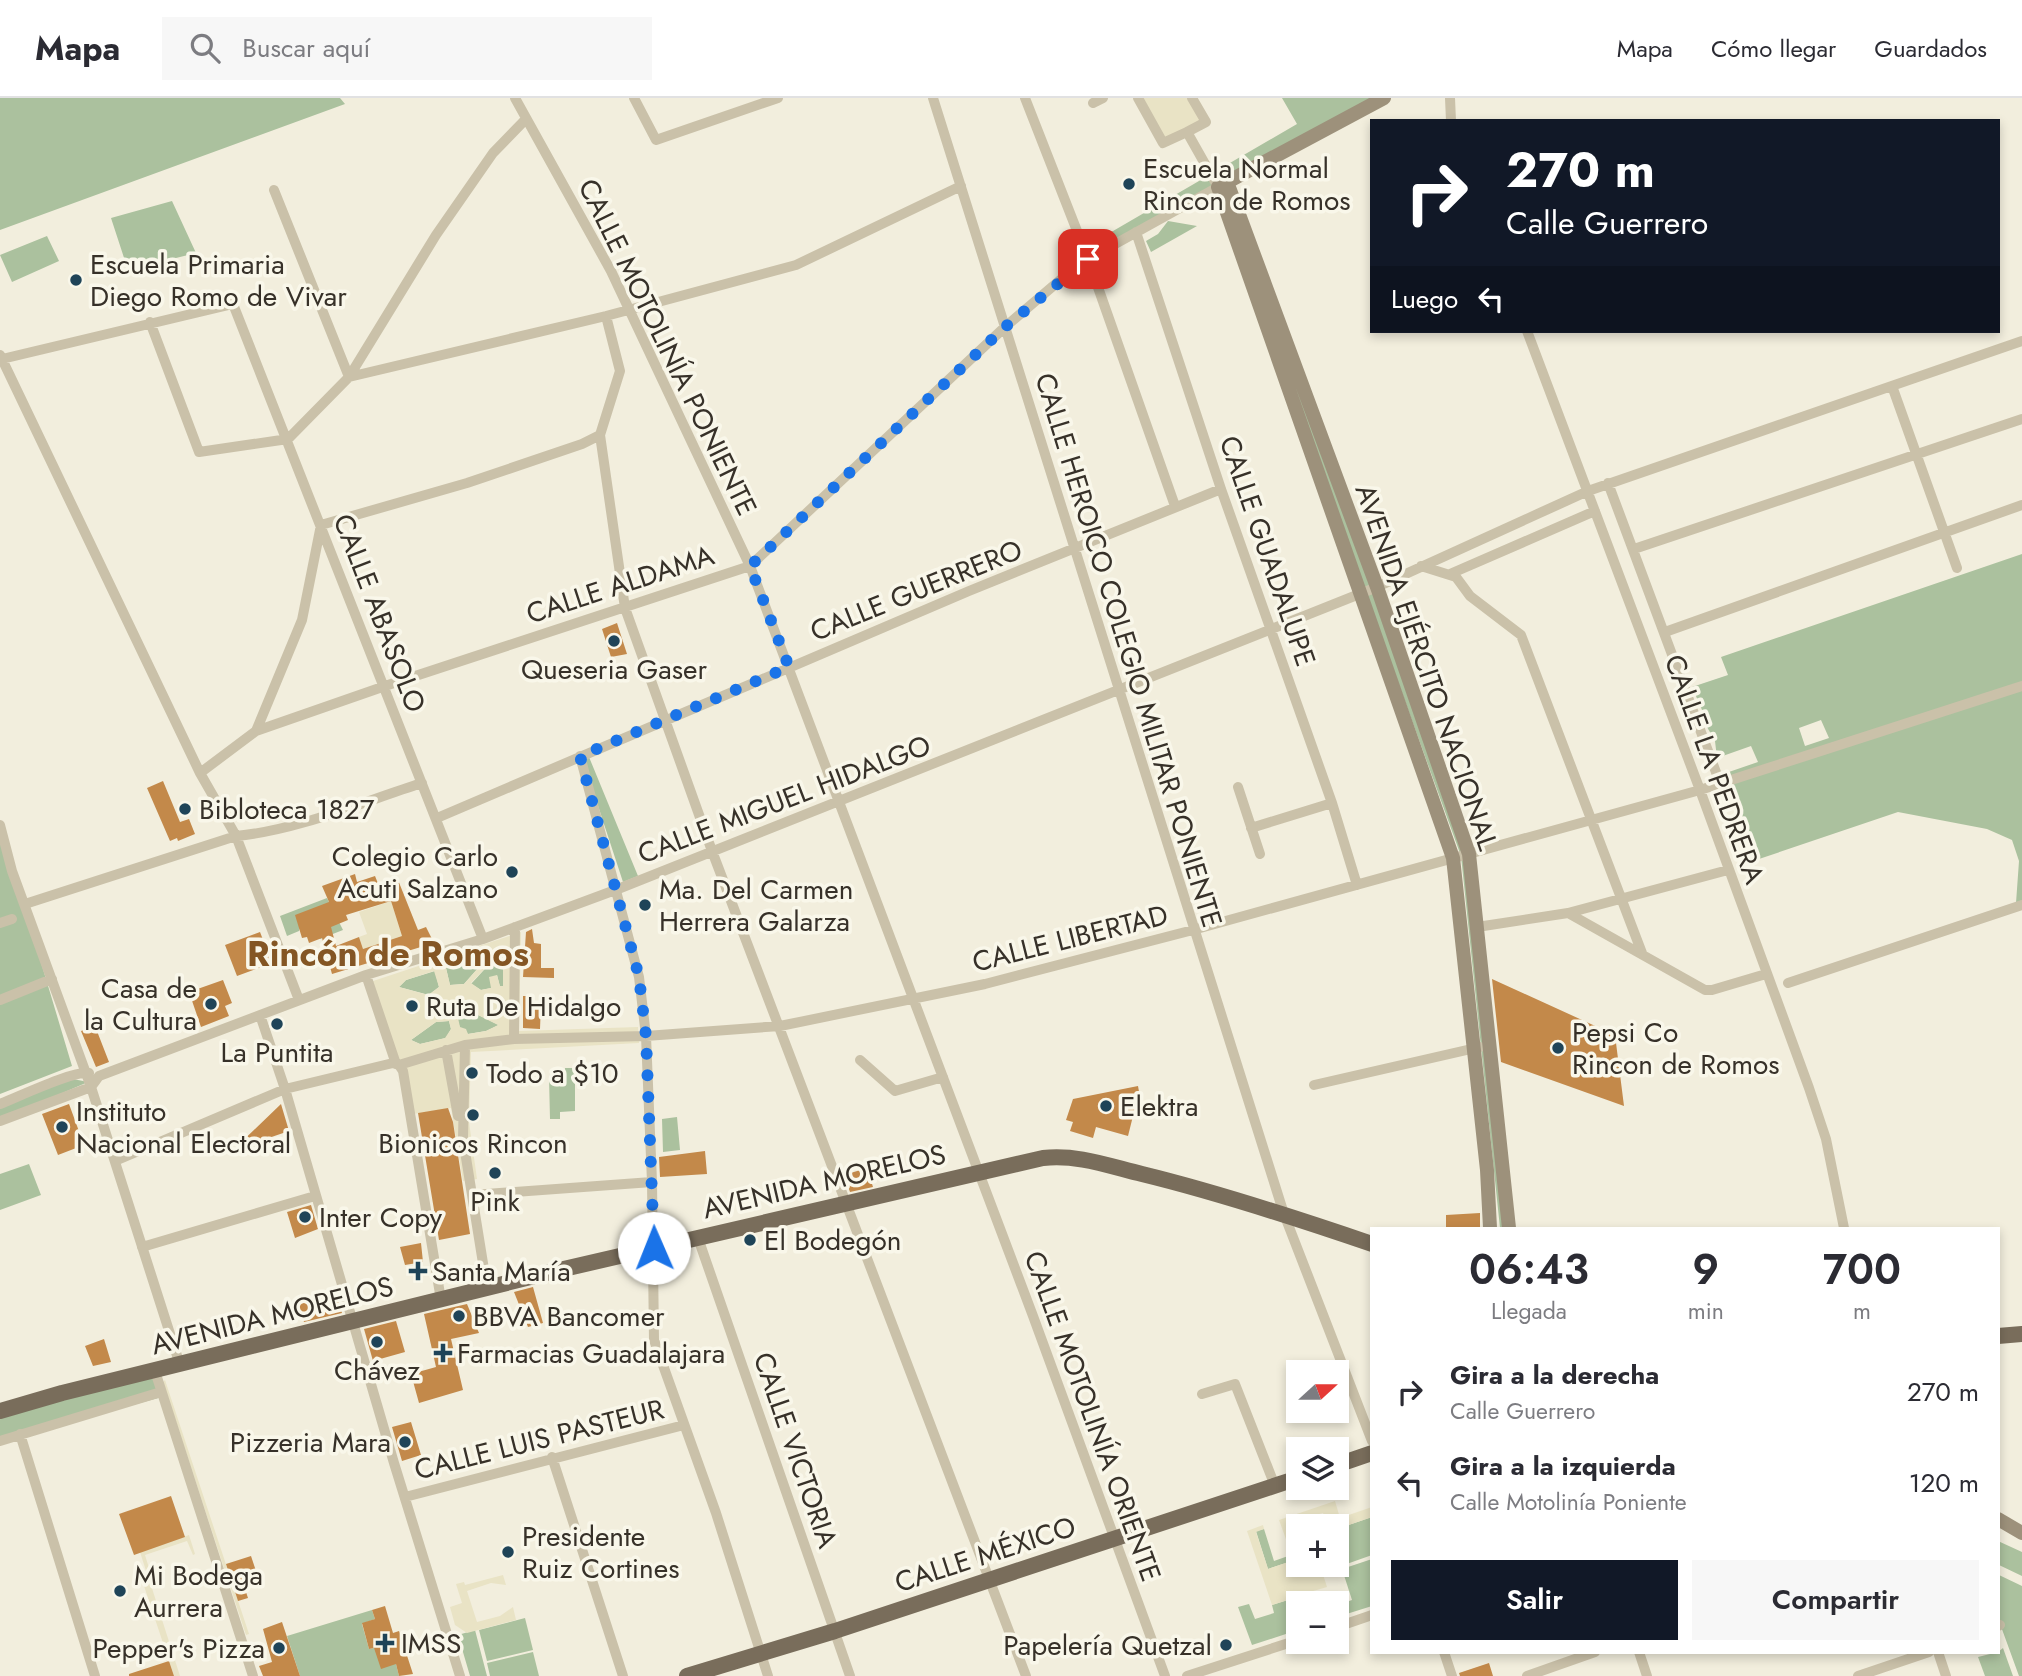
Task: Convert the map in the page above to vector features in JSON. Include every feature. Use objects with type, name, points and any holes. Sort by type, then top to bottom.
[{"type":"main road","name":"CALLE ALDAMA","points":[[1222,185],[1384,98]]},
{"type":"main road","name":"AVENIDA EJÉRCITO NACIONAL","points":[[1222,185],[1377,587],[1469,854],[1508,1227]]},
{"type":"main road","name":"AVENIDA EJÉRCITO NACIONAL","points":[[1222,185],[1453,858],[1487,1170],[1490,1227]]},
{"type":"main road","name":"AVENIDA MORELOS","points":[[0,1411],[62,1393],[487,1288],[1043,1158],[1072,1157],[1169,1181],[1284,1214],[1370,1243]]},
{"type":"main road","points":[[1487,1170],[1502,1169]]},
{"type":"main road","points":[[2000,1336],[2022,1334]]},
{"type":"main road","points":[[1349,1461],[1370,1453]]},
{"type":"main road","name":"CALLE MÉXICO","points":[[687,1676],[1286,1482]]},
{"type":"main road","points":[[2000,1520],[2022,1533]]},
{"type":"main road","points":[[2000,1532],[2022,1539]]},
{"type":"street","name":"CALLE MOTOLINÍA PONIENTE","points":[[515,98],[611,271],[750,566],[978,1172]]},
{"type":"street","points":[[635,98],[656,140],[778,98]]},
{"type":"street","name":"CALLE HEROICO COLEGIO MILITAR PONIENTE","points":[[933,98],[1284,1214],[1370,1436]]},
{"type":"street","points":[[1025,98],[1088,259],[1175,506]]},
{"type":"street","points":[[1140,98],[1163,143],[1206,122],[1196,99]]},
{"type":"street","points":[[1450,98],[1451,119]]},
{"type":"street","points":[[299,1000],[236,836],[200,773],[1,357],[150,322],[199,452],[288,439],[349,377],[443,225],[493,153],[526,119]]},
{"type":"street","points":[[1187,132],[1222,185]]},
{"type":"street","name":"CALLE ALDAMA","points":[[200,773],[256,731],[384,686],[750,566],[1005,327],[1088,259],[1222,185]]},
{"type":"street","points":[[349,377],[607,316],[796,265],[961,186]]},
{"type":"street","points":[[274,190],[349,377]]},
{"type":"street","name":"CALLE GUADALUPE","points":[[1136,232],[1221,489],[1332,803],[1357,885]]},
{"type":"street","name":"CALLE ABASOLO","points":[[150,322],[233,304],[483,939]]},
{"type":"street","points":[[607,316],[620,371],[600,435],[625,608],[712,851],[1026,1676]]},
{"type":"street","name":"CALLE LA PEDRERA","points":[[1528,333],[1700,790],[1823,1129],[1844,1227]]},
{"type":"street","points":[[1362,592],[1608,483],[2022,341]]},
{"type":"street","points":[[1892,386],[1957,568]]},
{"type":"street","points":[[1634,549],[2022,418]]},
{"type":"street","points":[[256,731],[302,620],[321,526],[467,483],[582,444],[600,435]]},
{"type":"street","points":[[1608,483],[1720,783]]},
{"type":"street","name":"CALLE GUERRERO","points":[[437,818],[969,591],[1221,489]]},
{"type":"street","points":[[1665,632],[2022,505]]},
{"type":"street","points":[[1450,574],[1595,511]]},
{"type":"street","points":[[1524,519],[1528,540]]},
{"type":"street","points":[[1421,566],[1450,574],[1462,583],[1470,596],[1521,635],[1642,953]]},
{"type":"street","name":"CALLE MIGUEL HIDALGO","points":[[99,1076],[366,975],[483,939],[618,889],[1362,592]]},
{"type":"street","name":"CALLE LIBERTAD","points":[[398,1064],[465,1045],[513,1039],[646,1036],[780,1026],[985,984],[1193,930],[1700,790],[2022,686]]},
{"type":"street","points":[[580,756],[618,889],[639,977],[646,1036],[654,1248],[654,1340],[768,1676]]},
{"type":"street","points":[[25,904],[236,836],[255,834],[422,783]]},
{"type":"street","points":[[1238,787],[1260,854]]},
{"type":"street","points":[[1251,828],[1332,803]]},
{"type":"street","points":[[0,825],[12,871],[91,1087],[180,1365]]},
{"type":"street","points":[[1477,928],[1568,913],[1728,870]]},
{"type":"street","points":[[1788,983],[2022,905]]},
{"type":"street","points":[[1568,913],[1642,953],[1698,988],[1712,990],[1766,974]]},
{"type":"street","points":[[0,923],[12,919]]},
{"type":"street","points":[[513,1039],[515,927]]},
{"type":"street","points":[[366,975],[398,1064],[403,1071],[441,1300]]},
{"type":"street","points":[[0,1000],[52,979]]},
{"type":"street","points":[[260,1015],[285,1089],[460,1676]]},
{"type":"street","points":[[463,1139],[465,1045]]},
{"type":"street","points":[[1314,1085],[1490,1045]]},
{"type":"street","points":[[446,1050],[487,1288]]},
{"type":"street","points":[[860,1060],[895,1091],[943,1077]]},
{"type":"street","points":[[115,1161],[285,1089],[398,1064]]},
{"type":"street","points":[[0,1104],[85,1072],[99,1076],[91,1087],[0,1121]]},
{"type":"street","name":"CALLE MOTOLINÍA ORIENTE","points":[[978,1172],[1165,1676]]},
{"type":"street","points":[[472,1195],[652,1182]]},
{"type":"street","points":[[142,1247],[315,1195]]},
{"type":"street","name":"CALLE VICTORIA","points":[[698,1238],[850,1676]]},
{"type":"street","points":[[155,1371],[253,1676]]},
{"type":"street","points":[[1202,1394],[1235,1384],[1275,1486]]},
{"type":"street","name":"AVENIDA MORELOS","points":[[0,1441],[161,1392]]},
{"type":"street","name":"CALLE LUIS PASTEUR","points":[[405,1497],[684,1425]]},
{"type":"street","points":[[20,1434],[95,1676]]},
{"type":"street","points":[[552,1457],[623,1676]]},
{"type":"street","points":[[1349,1623],[1370,1616]]},
{"type":"street","points":[[1188,1676],[1286,1644]]},
{"type":"street","points":[[1445,1654],[1452,1676]]},
{"type":"street","points":[[1527,1676],[1589,1654]]},
{"type":"street","points":[[1640,1654],[1647,1676]]},
{"type":"street","points":[[1858,1676],[1923,1654]]},
{"type":"street","points":[[1939,1654],[1946,1676]]},
{"type":"green space","points":[[0,98],[340,98],[345,104],[0,230]]},
{"type":"green space","points":[[1282,98],[1375,98],[1092,253],[1089,245],[1297,124]]},
{"type":"green space","points":[[1227,185],[1468,854],[1508,1227],[1500,1227],[1461,856],[1341,524]]},
{"type":"green space","points":[[172,201],[196,253],[128,270],[111,218]]},
{"type":"green space","points":[[1168,221],[1197,226],[1151,252],[1146,241],[1158,234]]},
{"type":"green space","points":[[47,236],[59,261],[12,282],[0,255]]},
{"type":"green space","points":[[2022,554],[2022,901],[2016,903],[2019,861],[2012,840],[1987,829],[1898,812],[1753,861],[1723,774],[1758,762],[1751,746],[1717,758],[1715,741],[1692,687],[1728,675],[1721,657]],"holes":[[[1821,720],[1829,738],[1805,746],[1799,728]]]},
{"type":"green space","points":[[589,757],[638,876],[623,882],[583,760]]},
{"type":"green space","points":[[0,825],[72,1066],[0,1094]]},
{"type":"green space","points":[[327,898],[343,930],[320,939],[318,933],[300,926],[299,931],[287,936],[280,916]]},
{"type":"green space","points":[[478,957],[487,958],[464,984],[450,985],[446,968]]},
{"type":"green space","points":[[494,959],[503,967],[503,986],[500,987],[497,975],[491,988],[481,990],[471,984]]},
{"type":"green space","points":[[435,971],[439,987],[429,995],[399,987],[406,980]]},
{"type":"green space","points":[[503,994],[502,1021],[476,1008],[483,999]]},
{"type":"green space","points":[[472,1012],[499,1025],[486,1031],[468,1034],[460,1028],[457,1018]]},
{"type":"green space","points":[[449,1021],[451,1029],[446,1038],[420,1044],[411,1040],[436,1022]]},
{"type":"green space","points":[[565,1068],[575,1068],[575,1111],[560,1112],[560,1119],[550,1119],[549,1077],[565,1077]]},
{"type":"green space","points":[[68,1078],[88,1082],[0,1120],[0,1105]]},
{"type":"green space","points":[[677,1117],[680,1150],[663,1152],[662,1119]]},
{"type":"green space","points":[[29,1164],[41,1195],[0,1210],[0,1174]]},
{"type":"green space","points":[[155,1371],[162,1397],[0,1441],[0,1411]]},
{"type":"green space","points":[[1370,1518],[1370,1556],[1349,1563],[1349,1525]]},
{"type":"green space","points":[[1264,1529],[1274,1561],[1286,1557],[1286,1563],[1268,1569],[1256,1531]]},
{"type":"green space","points":[[2000,1542],[2022,1552],[2022,1576],[2000,1565]]},
{"type":"green space","points":[[1370,1560],[1370,1607],[1349,1613],[1349,1601],[1352,1600],[1345,1577],[1349,1577],[1349,1567]]},
{"type":"green space","points":[[2000,1575],[2022,1586],[2022,1676],[2019,1676],[2000,1624]]},
{"type":"green space","points":[[1286,1601],[1286,1634],[1252,1645],[1238,1607],[1249,1604],[1255,1619],[1274,1613],[1272,1605]]},
{"type":"green space","points":[[372,1610],[375,1619],[362,1624],[369,1649],[374,1648],[396,1664],[399,1676],[300,1676],[287,1636]]},
{"type":"green space","points":[[525,1618],[533,1650],[487,1661],[479,1630]]},
{"type":"green space","points":[[475,1630],[487,1676],[470,1676],[458,1635]]},
{"type":"green space","points":[[2003,1648],[2013,1676],[1985,1676],[1978,1657],[2000,1654]]},
{"type":"green space","points":[[533,1652],[539,1676],[490,1676],[487,1663]]},
{"type":"shaded area","points":[[1142,98],[1192,98],[1206,122],[1163,143]]},
{"type":"shaded area","points":[[391,901],[402,936],[363,949],[359,937],[367,934],[359,912]]},
{"type":"shaded area","points":[[521,932],[519,1031],[638,1027],[639,1043],[471,1052],[469,1122],[477,1179],[463,1181],[451,1108],[413,1114],[397,1058],[364,984]],"holes":[[[478,957],[487,958],[464,984],[450,985],[446,968]],[[494,959],[503,967],[503,986],[500,986],[497,975],[489,977],[491,988],[481,990],[471,983]],[[434,971],[439,987],[428,995],[399,987],[406,980]],[[472,1012],[498,1025],[486,1031],[468,1034],[466,1029],[460,1027],[458,1018]],[[449,1021],[451,1029],[445,1038],[420,1044],[411,1040],[436,1022]]]},
{"type":"shaded area","points":[[165,1380],[249,1634],[246,1635],[163,1382]]},
{"type":"shaded area","points":[[1335,1501],[1339,1514],[1297,1514]]},
{"type":"shaded area","points":[[1370,1508],[1370,1518],[1349,1525],[1349,1515]]},
{"type":"shaded area","points":[[1286,1518],[1286,1539],[1279,1520]]},
{"type":"shaded area","points":[[1263,1525],[1264,1529],[1256,1532],[1268,1569],[1286,1563],[1286,1577],[1324,1577],[1327,1587],[1313,1591],[1286,1591],[1286,1601],[1272,1605],[1247,1531]]},
{"type":"shaded area","points":[[189,1535],[195,1554],[193,1555],[187,1541],[145,1555],[153,1581],[150,1582],[180,1676],[174,1676],[142,1580],[148,1577],[140,1552]]},
{"type":"shaded area","points":[[503,1575],[506,1585],[491,1583],[467,1591],[477,1622],[500,1616],[513,1607],[516,1620],[467,1633],[455,1625],[450,1607],[462,1603],[456,1584],[464,1582],[465,1585]]},
{"type":"building","name":"Queseria Gaser","points":[[617,623],[627,654],[611,657],[602,629]]},
{"type":"building","points":[[163,781],[180,822],[189,819],[195,834],[178,841],[177,838],[170,841],[147,788]]},
{"type":"building","points":[[355,874],[357,882],[375,876],[379,886],[398,880],[418,930],[426,927],[434,943],[332,974],[322,938],[309,943],[307,937],[302,938],[295,915],[329,902],[322,886]],"holes":[[[391,901],[402,936],[363,949],[359,937],[336,946],[331,927],[348,920],[346,915]]]},
{"type":"building","points":[[532,929],[534,943],[541,944],[541,968],[554,968],[554,978],[523,977],[526,932]]},
{"type":"building","points":[[260,932],[272,963],[237,976],[225,945]]},
{"type":"building","name":"Pepsi Co Rincon de Romos","points":[[1492,979],[1615,1035],[1624,1106],[1501,1062]]},
{"type":"building","name":"Casa de la Cultura","points":[[223,980],[232,1003],[225,1006],[229,1016],[201,1027],[189,992]]},
{"type":"building","points":[[523,996],[532,996],[533,1002],[541,1003],[540,1029],[523,1028]]},
{"type":"building","points":[[95,1026],[109,1062],[96,1067],[81,1031]]},
{"type":"building","name":"Elektra","points":[[1138,1086],[1143,1114],[1134,1112],[1128,1136],[1096,1127],[1093,1138],[1070,1131],[1073,1122],[1066,1120],[1073,1099]]},
{"type":"building","name":"Instituto Nacional Electoral","points":[[69,1104],[84,1145],[58,1155],[42,1114]]},
{"type":"building","points":[[281,1104],[289,1131],[233,1150]]},
{"type":"building","points":[[448,1108],[453,1122],[470,1234],[439,1240],[418,1113]]},
{"type":"building","points":[[705,1151],[707,1174],[660,1177],[659,1157]]},
{"type":"building","points":[[867,1168],[873,1187],[850,1192],[844,1175]]},
{"type":"building","name":"Inter Copy","points":[[311,1205],[318,1229],[295,1238],[287,1212]]},
{"type":"building","points":[[1480,1213],[1480,1227],[1446,1227],[1446,1215]]},
{"type":"building","points":[[421,1243],[423,1262],[405,1265],[400,1247]]},
{"type":"building","points":[[533,1287],[543,1323],[528,1327],[514,1292]]},
{"type":"building","points":[[335,1290],[342,1313],[304,1322],[297,1302]]},
{"type":"building","name":"Farmacias Guadalajara","points":[[467,1304],[479,1333],[451,1339],[463,1390],[419,1403],[411,1374],[436,1367],[424,1314]]},
{"type":"building","points":[[396,1321],[405,1352],[373,1361],[364,1329]]},
{"type":"building","points":[[104,1339],[111,1362],[93,1366],[85,1346]]},
{"type":"building","name":"Pizzeria Mara","points":[[411,1422],[421,1455],[402,1461],[392,1427]]},
{"type":"building","points":[[171,1496],[185,1537],[134,1555],[119,1514]]},
{"type":"building","points":[[251,1556],[256,1571],[241,1577],[248,1598],[238,1601],[226,1564]]},
{"type":"building","name":"IMSS","points":[[385,1606],[393,1633],[399,1631],[413,1674],[399,1676],[396,1664],[381,1669],[374,1648],[369,1649],[362,1623],[375,1619],[372,1610]]},
{"type":"building","points":[[282,1622],[300,1676],[263,1676],[259,1666],[272,1662],[263,1629]]},
{"type":"building","points":[[169,1661],[174,1676],[129,1676],[129,1674]]},
{"type":"building","points":[[1489,1663],[1493,1676],[1460,1676],[1459,1673]]},
{"type":"place","name":"Escuela Normal Rincon de Romos","points":[[1129,184]]},
{"type":"place","name":"Escuela Primaria Diego Romo de Vivar","points":[[76,280]]},
{"type":"place","name":"Queseria Gaser","points":[[614,641]]},
{"type":"place","name":"Bibloteca 1827","points":[[185,809]]},
{"type":"place","name":"Colegio Carlo Acuti Salzano","points":[[512,872]]},
{"type":"place","name":"Ma. Del Carmen Herrera Galarza","points":[[645,905]]},
{"type":"place","name":"Casa de la Cultura","points":[[211,1004]]},
{"type":"place","name":"Ruta De Hidalgo","points":[[412,1006]]},
{"type":"place","name":"La Puntita","points":[[277,1024]]},
{"type":"place","name":"Pepsi Co Rincon de Romos","points":[[1558,1048]]},
{"type":"place","name":"Todo a $10","points":[[472,1073]]},
{"type":"place","name":"Elektra","points":[[1106,1106]]},
{"type":"place","name":"Bionicos Rincon","points":[[473,1115]]},
{"type":"place","name":"Instituto Nacional Electoral","points":[[62,1127]]},
{"type":"place","name":"Pink","points":[[495,1173]]},
{"type":"place","name":"Inter Copy","points":[[305,1217]]},
{"type":"place","name":"El Bodegón","points":[[750,1240]]},
{"type":"place","name":"Santa María","points":[[418,1271]]},
{"type":"place","name":"BBVA Bancomer","points":[[459,1316]]},
{"type":"place","name":"Chávez","points":[[377,1342]]},
{"type":"place","name":"Farmacias Guadalajara","points":[[443,1353]]},
{"type":"place","name":"Pizzeria Mara","points":[[405,1442]]},
{"type":"place","name":"Presidente Ruiz Cortines","points":[[508,1552]]},
{"type":"place","name":"Mi Bodega Aurrera","points":[[120,1591]]},
{"type":"place","name":"IMSS","points":[[385,1643]]},
{"type":"place","name":"Papelería Quetzal","points":[[1226,1645]]},
{"type":"place","name":"Pepper's Pizza","points":[[279,1648]]},
{"type":"district","name":"Rincón de Romos","points":[[388,954]]},
{"type":"route","points":[[654,1248],[646,1036],[639,977],[618,889],[580,756],[789,667],[750,566],[1005,327],[1088,259]]}]
